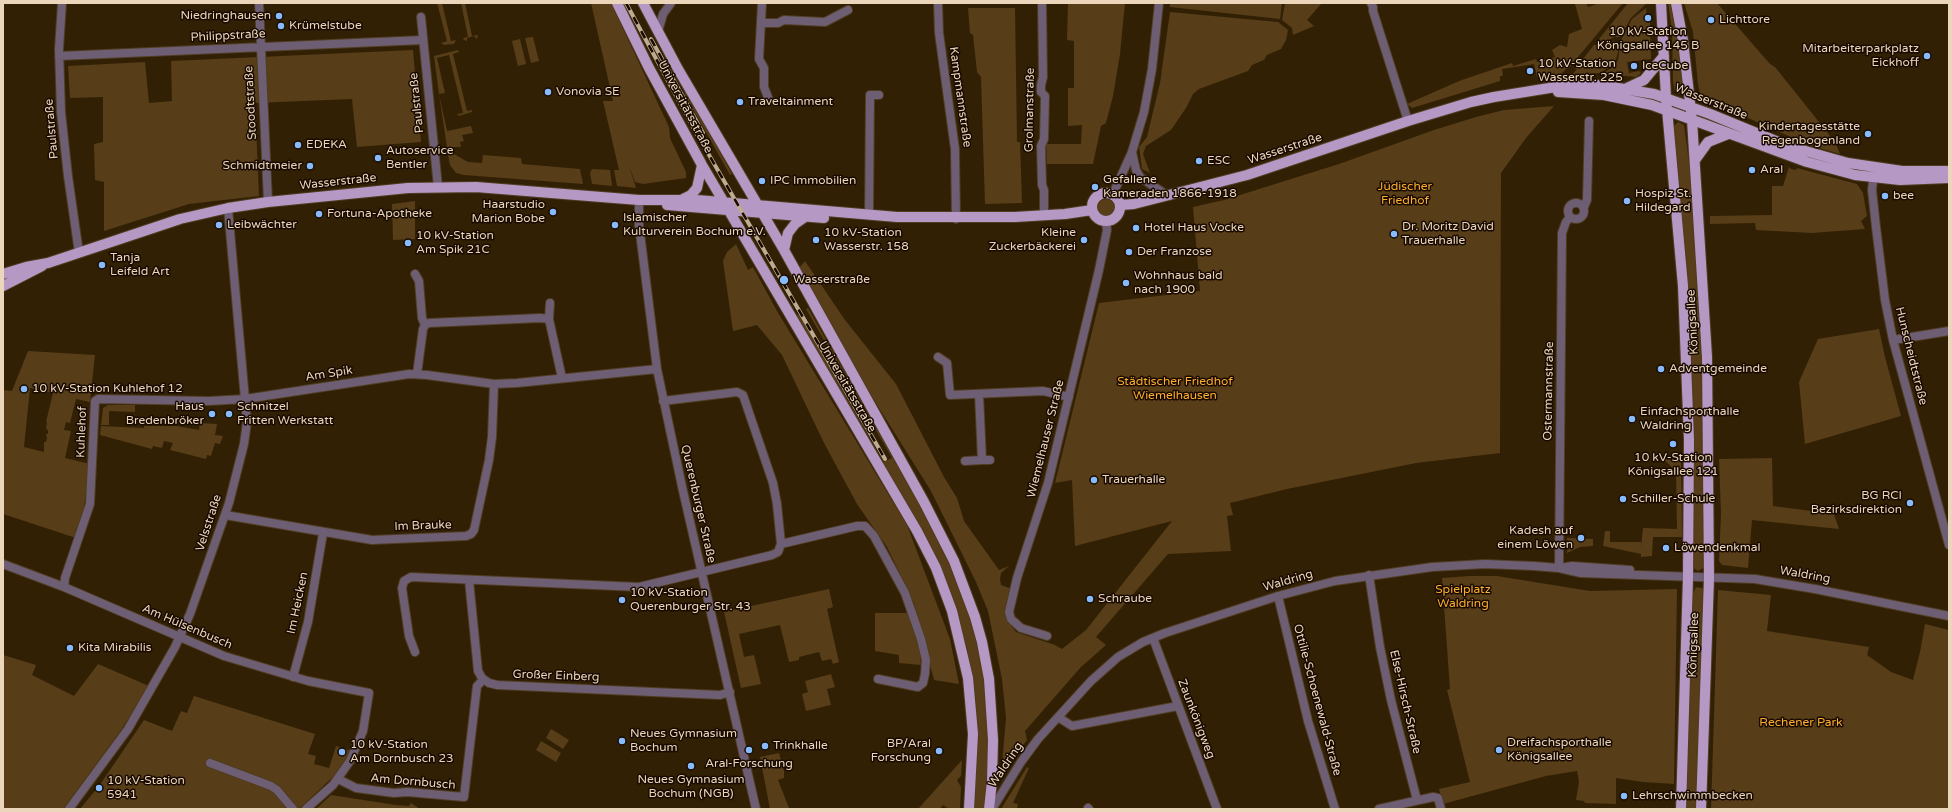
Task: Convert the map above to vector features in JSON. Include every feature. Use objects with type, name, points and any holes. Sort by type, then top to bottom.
[{"type":"main road","name":"Universitätsstraße","points":[[617,3],[649,68],[702,165],[917,530],[936,568],[952,611],[968,678],[973,734],[969,809]]},
{"type":"main road","name":"Universitätsstraße","points":[[643,3],[658,32],[784,250],[927,508],[954,561],[966,590],[982,642],[989,679],[993,740],[992,781],[989,809]]},
{"type":"main road","name":"Königsallee","points":[[1661,3],[1666,98],[1679,225],[1686,348],[1689,440],[1688,577],[1681,809]]},
{"type":"main road","name":"Königsallee","points":[[1676,3],[1691,106],[1707,357],[1709,578],[1701,809]]},
{"type":"main road","name":"Wasserstraße","points":[[1626,88],[1644,80],[1664,56]]},
{"type":"main road","name":"Wasserstraße","points":[[1121,205],[1134,204],[1168,196],[1247,175],[1408,121],[1494,96],[1553,86],[1584,84],[1626,88],[1666,98],[1691,106],[1810,153],[1874,173],[1902,171],[1949,171]]},
{"type":"main road","name":"Wasserstraße","points":[[1540,89],[1604,95],[1645,103],[1823,167],[1874,173],[1915,181],[1949,178]]},
{"type":"main road","name":"Wasserstraße","points":[[1695,160],[1708,142],[1728,134]]},
{"type":"main road","points":[[683,199],[691,195],[697,188],[702,165]]},
{"type":"main road","name":"Wasserstraße","points":[[3,286],[48,264],[180,219],[228,208],[268,202],[438,187],[476,187],[639,200],[683,199],[726,206]]},
{"type":"main road","points":[[1108,193],[1113,194],[1121,205],[1119,215],[1115,219],[1106,222],[1097,218],[1092,210],[1094,200],[1098,196],[1108,193]]},
{"type":"main road","name":"Wasserstraße","points":[[639,200],[656,204],[726,206],[956,219],[1044,216],[1092,210]]},
{"type":"main road","name":"Wasserstraße","points":[[760,209],[805,217],[842,218],[855,214]]},
{"type":"main road","points":[[784,250],[788,233],[795,224],[805,217]]},
{"type":"main road","name":"Wasserstraße","points":[[3,274],[26,267],[48,264]]},
{"type":"street","name":"Paulstraße","points":[[62,3],[59,56],[63,131],[80,253]]},
{"type":"street","name":"Stoodtstraße","points":[[258,3],[268,202]]},
{"type":"street","points":[[658,32],[663,14],[671,3]]},
{"type":"street","points":[[762,3],[759,59],[764,68],[764,87],[769,100]]},
{"type":"street","name":"Kampmannstraße","points":[[938,3],[939,33],[953,123],[956,219]]},
{"type":"street","name":"Grolmanstraße","points":[[1042,3],[1044,77],[1041,85],[1041,92],[1045,96],[1044,140],[1041,146],[1044,216]]},
{"type":"street","points":[[1113,194],[1132,152],[1144,112],[1152,69],[1159,3]]},
{"type":"street","points":[[1374,4],[1373,11],[1408,121]]},
{"type":"street","points":[[761,23],[778,23],[784,20],[825,22],[848,10]]},
{"type":"street","name":"Paulstraße","points":[[421,17],[438,187]]},
{"type":"street","name":"Philippstraße","points":[[59,56],[423,40]]},
{"type":"street","points":[[869,215],[870,95],[879,96]]},
{"type":"street","name":"Ostermannstraße","points":[[1559,568],[1562,233],[1570,217],[1574,218],[1583,216],[1584,207],[1587,200],[1588,121]]},
{"type":"street","points":[[1132,152],[1136,170],[1140,177],[1168,196]]},
{"type":"street","name":"Hunscheidtstraße","points":[[1874,173],[1872,190],[1876,227],[1885,300],[1893,340],[1949,545]]},
{"type":"street","name":"Querenburger Straße","points":[[639,200],[639,226],[657,369],[663,402],[756,809]]},
{"type":"street","name":"Velsstraße","points":[[70,809],[128,729],[180,638],[225,515],[247,433],[228,208]]},
{"type":"street","name":"Wiemelhauser Straße","points":[[1048,636],[1021,628],[1011,619],[1009,612],[1017,578],[1048,483],[1104,249],[1107,230],[1106,222]]},
{"type":"street","points":[[415,274],[419,281],[422,318],[425,325],[417,374]]},
{"type":"street","points":[[550,303],[549,319],[562,378]]},
{"type":"street","points":[[425,325],[441,322],[549,319]]},
{"type":"street","points":[[1893,340],[1949,331]]},
{"type":"street","points":[[938,357],[947,363],[950,395],[1043,391],[1069,397]]},
{"type":"street","name":"Am Spik","points":[[245,399],[417,374],[494,384],[517,384],[657,369]]},
{"type":"street","name":"Im Brauke","points":[[225,515],[323,533],[372,540],[466,536],[471,534],[474,530],[490,460],[494,384]]},
{"type":"street","points":[[415,652],[409,636],[402,588],[404,581],[411,577],[639,586],[772,555],[778,552],[781,544],[777,504],[773,483],[743,395],[737,392],[663,402]]},
{"type":"street","points":[[965,461],[986,460],[979,394]]},
{"type":"street","name":"Kuhlehof","points":[[64,587],[65,578],[90,504],[95,401],[98,399],[209,401],[245,399]]},
{"type":"street","points":[[781,544],[857,526],[865,526],[874,536],[905,593],[926,660],[923,683],[918,687],[878,679]]},
{"type":"street","name":"Im Heicken","points":[[293,677],[308,622],[323,533]]},
{"type":"street","name":"Am Hülsenbusch","points":[[3,564],[64,587],[180,638],[230,658],[327,686],[369,693],[368,711],[360,740],[350,762],[338,779]]},
{"type":"street","name":"Waldring","points":[[992,809],[1021,762],[1058,717],[1101,671],[1130,649],[1153,638],[1278,596],[1335,581],[1426,567],[1511,564],[1559,568],[1581,573],[1748,579],[1776,582],[1949,616]]},
{"type":"street","name":"Else-Hirsch-Straße","points":[[1369,575],[1389,693],[1417,800]]},
{"type":"street","points":[[469,580],[478,671],[483,680]]},
{"type":"street","name":"Ottilie-Schoenewald-Straße","points":[[1278,596],[1308,721],[1335,809]]},
{"type":"street","name":"Zaunkönigweg","points":[[1153,638],[1217,809]]},
{"type":"street","name":"Großer Einberg","points":[[483,680],[497,685],[720,695],[730,692]]},
{"type":"street","name":"Am Dornbusch","points":[[338,779],[356,788],[394,793],[407,792],[464,796],[477,686],[483,680]]},
{"type":"street","points":[[1058,717],[1072,726],[1178,706]]},
{"type":"street","points":[[210,763],[270,786],[277,790],[293,809]]},
{"type":"street","points":[[306,809],[328,791],[338,779]]},
{"type":"street","points":[[1379,809],[1434,797],[1438,798],[1441,809]]},
{"type":"green space","points":[[437,3],[442,3],[451,41],[456,40],[454,44],[444,45],[441,43],[447,41]]},
{"type":"green space","points":[[461,3],[465,3],[472,36],[478,35],[477,39],[474,36],[467,38],[467,41],[463,38],[468,37]]},
{"type":"green space","points":[[591,3],[611,3],[669,127],[670,138],[686,172],[686,178],[643,184],[635,182],[629,166],[636,188],[617,186],[614,170],[619,170],[603,101],[613,101]]},
{"type":"green space","points":[[1068,3],[1125,3],[1120,54],[1113,96],[1106,123],[1101,126],[1093,164],[1047,164],[1046,144],[1081,144],[1082,125],[1068,126],[1068,88],[1074,88],[1074,41],[1067,40]]},
{"type":"green space","points":[[1170,3],[1282,3],[1280,19],[1170,7]]},
{"type":"green space","points":[[1285,3],[1322,3],[1307,20],[1314,26],[1293,35],[1292,28],[1282,20]]},
{"type":"green space","points":[[1586,3],[1588,7],[1600,3],[1623,3],[1568,69],[1560,75],[1537,77],[1534,64],[1502,69],[1503,76],[1500,76],[1500,81],[1412,108],[1407,104],[1459,81],[1512,63],[1513,66],[1536,59],[1537,62],[1555,57],[1552,50],[1560,45],[1567,47],[1569,34],[1582,29],[1575,4]]},
{"type":"green space","points":[[1628,3],[1647,3],[1631,18],[1620,37],[1614,37],[1605,42],[1600,41],[1599,39]]},
{"type":"green space","points":[[1668,3],[1671,3],[1681,64],[1682,82],[1679,94],[1675,92],[1673,82],[1672,31]]},
{"type":"green space","points":[[1684,3],[1717,3],[1770,64],[1775,67],[1835,142],[1840,154],[1809,145],[1705,99],[1700,93],[1698,84],[1693,32]]},
{"type":"green space","points":[[968,8],[1015,8],[1017,142],[1020,142],[1022,203],[985,204],[981,77],[977,72],[973,35],[970,33]]},
{"type":"green space","points":[[1646,8],[1647,20],[1650,20],[1651,59],[1627,62],[1629,73],[1639,71],[1641,73],[1636,77],[1615,75],[1615,73],[1604,73],[1615,65],[1618,60],[1621,40],[1632,19]]},
{"type":"green space","points":[[1170,12],[1278,22],[1288,30],[1286,40],[1281,49],[1267,55],[1264,60],[1252,65],[1248,71],[1199,89],[1193,94],[1186,108],[1171,130],[1146,146],[1143,154],[1150,173],[1142,169],[1139,147],[1147,137],[1160,83]]},
{"type":"green space","points":[[533,37],[539,61],[531,63],[525,38]]},
{"type":"green space","points":[[520,39],[526,64],[518,66],[512,41]]},
{"type":"green space","points":[[1613,41],[1619,44],[1619,49],[1616,59],[1611,66],[1600,73],[1572,75],[1594,45],[1605,45]]},
{"type":"green space","points":[[413,50],[421,142],[357,147],[352,99],[255,103],[259,196],[189,204],[104,231],[104,182],[95,180],[94,144],[103,142],[103,97],[70,98],[68,66],[145,62],[149,103],[172,101],[171,61]]},
{"type":"green space","points":[[458,50],[459,52],[453,54],[467,111],[472,110],[472,112],[459,116],[457,114],[463,113],[449,55],[437,58],[445,93],[439,94],[434,56]]},
{"type":"green space","points":[[685,92],[732,174],[730,175],[684,93]]},
{"type":"green space","points":[[439,94],[447,131],[471,126],[473,133],[462,135],[464,141],[460,142],[461,147],[447,147]]},
{"type":"green space","points":[[1554,106],[1526,138],[1501,173],[1500,453],[1416,463],[1287,489],[1230,503],[1233,515],[1227,516],[1231,551],[1168,554],[1096,637],[1106,645],[1081,667],[1025,731],[1027,740],[1001,776],[1006,718],[1002,679],[988,611],[976,582],[931,491],[847,357],[799,268],[805,261],[845,320],[896,384],[944,477],[957,498],[964,521],[999,570],[1009,566],[1001,573],[1000,579],[1001,585],[1012,589],[1006,612],[1007,620],[1016,632],[1055,645],[1062,649],[1086,630],[1172,521],[1075,546],[1072,480],[1055,483],[1099,303],[1200,291],[1193,207],[1224,200],[1339,164],[1434,130],[1476,117],[1504,110]]},
{"type":"green space","points":[[1678,122],[1684,125],[1694,199],[1704,383],[1705,567],[1698,571],[1692,567],[1673,129]]},
{"type":"green space","points":[[452,153],[468,162],[482,163],[483,155],[521,158],[522,164],[580,169],[583,184],[464,175],[456,173],[450,165],[448,155]]},
{"type":"green space","points":[[1789,167],[1791,169],[1796,170],[1797,168],[1857,184],[1863,193],[1867,216],[1861,221],[1865,229],[1812,233],[1756,230],[1755,223],[1710,224],[1710,216],[1772,215],[1772,186],[1783,186]]},
{"type":"green space","points":[[592,169],[610,170],[612,186],[592,184],[590,173]]},
{"type":"green space","points":[[1106,199],[1112,202],[1115,208],[1112,214],[1106,217],[1100,214],[1097,208],[1100,202]]},
{"type":"green space","points":[[415,201],[415,239],[393,240],[392,204]]},
{"type":"green space","points":[[736,244],[748,270],[753,267],[777,311],[907,525],[950,639],[959,684],[934,680],[914,603],[887,547],[857,504],[824,443],[782,355],[757,325],[733,331],[723,261],[727,252]]},
{"type":"green space","points":[[808,308],[917,500],[956,577],[977,638],[986,688],[989,723],[984,809],[973,809],[978,735],[976,707],[967,648],[954,603],[796,316],[799,314],[883,462],[892,458],[806,309]]},
{"type":"green space","points":[[1879,329],[1901,416],[1805,444],[1799,382],[1818,339]]},
{"type":"green space","points":[[28,351],[95,355],[90,402],[76,399],[70,423],[66,422],[64,430],[71,431],[65,458],[90,464],[83,515],[76,538],[3,514],[3,390],[12,391]],"holes":[[[30,388],[53,393],[46,422],[48,434],[46,434],[47,438],[46,442],[44,442],[44,452],[24,447]]]},
{"type":"green space","points":[[108,405],[135,405],[135,412],[109,411],[109,425],[101,425],[103,408]]},
{"type":"green space","points":[[200,423],[217,424],[215,435],[223,436],[220,444],[215,443],[211,456],[207,455],[206,459],[170,450],[173,443],[164,441],[162,448],[153,446],[152,449],[100,435],[101,426],[144,428],[144,426],[176,426],[199,430]]},
{"type":"green space","points":[[1662,458],[1681,461],[1682,537],[1653,537],[1652,556],[1641,557],[1641,554],[1603,546],[1605,531],[1610,531],[1610,542],[1641,542],[1641,547],[1643,528],[1677,529],[1676,471]]},
{"type":"green space","points":[[1772,458],[1773,506],[1834,514],[1839,529],[1752,520],[1748,568],[1722,565],[1719,561],[1721,514],[1719,459]]},
{"type":"green space","points":[[1567,538],[1593,539],[1593,546],[1580,547],[1567,553]]},
{"type":"green space","name":"Spielplatz Waldring","points":[[1497,576],[1590,591],[1677,589],[1674,784],[1643,782],[1616,778],[1616,804],[1585,803],[1584,801],[1576,800],[1579,782],[1577,771],[1546,776],[1443,804],[1439,789],[1470,782],[1447,690],[1450,689],[1442,578]]},
{"type":"green space","points":[[1696,587],[1702,588],[1704,591],[1697,809],[1685,809],[1693,593]]},
{"type":"green space","points":[[829,589],[833,607],[827,609],[839,662],[833,664],[831,659],[822,661],[819,652],[799,657],[799,660],[789,662],[780,625],[739,634],[744,657],[754,655],[761,684],[741,688],[724,612]]},
{"type":"green space","name":"Rechener Park","points":[[1718,590],[1771,595],[1767,631],[1869,647],[1867,655],[1891,672],[1913,680],[1925,624],[1949,630],[1949,809],[1711,809]]},
{"type":"green space","points":[[875,613],[910,613],[920,648],[921,665],[899,663],[899,655],[875,651]]},
{"type":"green space","points":[[3,655],[36,665],[32,675],[74,696],[98,664],[149,686],[121,730],[63,809],[3,809]]},
{"type":"green space","points":[[831,674],[835,687],[827,689],[831,705],[806,711],[802,694],[808,692],[805,681]]},
{"type":"green space","points":[[194,696],[315,734],[308,754],[316,756],[314,764],[329,768],[336,746],[351,751],[337,773],[299,809],[80,809],[99,786],[144,720],[172,731],[181,711],[187,713]]},
{"type":"green space","points":[[551,729],[569,740],[563,749],[546,738]]},
{"type":"green space","points":[[541,741],[561,753],[556,762],[536,750]]},
{"type":"green space","points":[[779,753],[784,771],[784,778],[778,780],[789,808],[770,809],[760,757]]},
{"type":"green space","points":[[962,760],[961,776],[957,780],[961,787],[960,809],[949,809],[943,805],[940,809],[918,809]]},
{"type":"green space","points":[[1027,767],[1029,768],[1013,803],[1018,804],[1017,809],[1001,809]]},
{"type":"green space","points":[[331,795],[396,805],[409,806],[411,803],[420,809],[316,809]]},
{"type":"railway","points":[[626,3],[694,129],[885,459]]},
{"type":"railway","points":[[651,39],[703,133]]},
{"type":"place","name":"Niedringhausen","points":[[279,16]]},
{"type":"place","name":"10 kV-Station Königsallee 145 B","points":[[1648,18]]},
{"type":"place","name":"Lichttore","points":[[1711,20]]},
{"type":"place","name":"Krümelstube","points":[[281,26]]},
{"type":"place","name":"Mitarbeiterparkplatz Eickhoff","points":[[1927,56]]},
{"type":"place","name":"IceCube","points":[[1634,66]]},
{"type":"place","name":"10 kV-Station Wasserstr. 225","points":[[1530,71]]},
{"type":"place","name":"Vonovia SE","points":[[548,92]]},
{"type":"place","name":"Traveltainment","points":[[740,102]]},
{"type":"place","name":"Kindertagesstätte Regenbogenland","points":[[1868,134]]},
{"type":"place","name":"EDEKA","points":[[298,145]]},
{"type":"place","name":"Autoservice Bentler","points":[[378,158]]},
{"type":"place","name":"ESC","points":[[1199,161]]},
{"type":"place","name":"Schmidtmeier","points":[[310,166]]},
{"type":"place","name":"Aral","points":[[1752,170]]},
{"type":"place","name":"IPC Immobilien","points":[[762,181]]},
{"type":"place","name":"Gefallene Kameraden 1866-1918","points":[[1095,187]]},
{"type":"place","name":"bee","points":[[1885,196]]},
{"type":"place","name":"Hospiz St. Hildegard","points":[[1627,201]]},
{"type":"place","name":"Haarstudio Marion Bobe","points":[[553,212]]},
{"type":"place","name":"Fortuna-Apotheke","points":[[319,214]]},
{"type":"place","name":"Leibwächter","points":[[219,225]]},
{"type":"place","name":"Islamischer Kulturverein Bochum e.V.","points":[[615,225]]},
{"type":"place","name":"Hotel Haus Vocke","points":[[1136,228]]},
{"type":"place","name":"Dr. Moritz David Trauerhalle","points":[[1394,234]]},
{"type":"place","name":"10 kV-Station Wasserstr. 158","points":[[816,240]]},
{"type":"place","name":"Kleine Zuckerbäckerei","points":[[1084,240]]},
{"type":"place","name":"10 kV-Station Am Spik 21C","points":[[408,243]]},
{"type":"place","name":"Der Franzose","points":[[1129,252]]},
{"type":"place","name":"Tanja Leifeld Art","points":[[102,265]]},
{"type":"place","name":"Wasserstraße","points":[[784,280]]},
{"type":"place","name":"Wohnhaus bald nach 1900","points":[[1126,283]]},
{"type":"place","name":"Adventgemeinde","points":[[1661,369]]},
{"type":"place","name":"10 kV-Station Kuhlehof 12","points":[[24,389]]},
{"type":"place","name":"Haus Bredenbröker","points":[[212,414]]},
{"type":"place","name":"Schnitzel Fritten Werkstatt","points":[[229,414]]},
{"type":"place","name":"Einfachsporthalle Waldring","points":[[1632,419]]},
{"type":"place","name":"10 kV-Station Königsallee 121","points":[[1673,444]]},
{"type":"place","name":"Trauerhalle","points":[[1094,480]]},
{"type":"place","name":"Schiller-Schule","points":[[1623,499]]},
{"type":"place","name":"BG RCI Bezirksdirektion","points":[[1910,503]]},
{"type":"place","name":"Kadesh auf einem Löwen","points":[[1581,538]]},
{"type":"place","name":"Löwendenkmal","points":[[1666,548]]},
{"type":"place","name":"Schraube","points":[[1090,599]]},
{"type":"place","name":"10 kV-Station Querenburger Str. 43","points":[[622,600]]},
{"type":"place","name":"Kita Mirabilis","points":[[70,648]]},
{"type":"place","name":"Neues Gymnasium Bochum","points":[[622,741]]},
{"type":"place","name":"Trinkhalle","points":[[765,746]]},
{"type":"place","name":"Aral-Forschung","points":[[749,750]]},
{"type":"place","name":"Dreifachsporthalle Königsallee","points":[[1499,750]]},
{"type":"place","name":"BP/Aral Forschung","points":[[939,751]]},
{"type":"place","name":"10 kV-Station Am Dornbusch 23","points":[[342,752]]},
{"type":"place","name":"Neues Gymnasium Bochum (NGB)","points":[[691,766]]},
{"type":"place","name":"10 kV-Station 5941","points":[[99,788]]},
{"type":"place","name":"Lehrschwimmbecken","points":[[1624,796]]},
{"type":"park label","name":"Jüdischer Friedhof","points":[[1405,194]]},
{"type":"park label","name":"Städtischer Friedhof Wiemelhausen","points":[[1175,389]]}]
